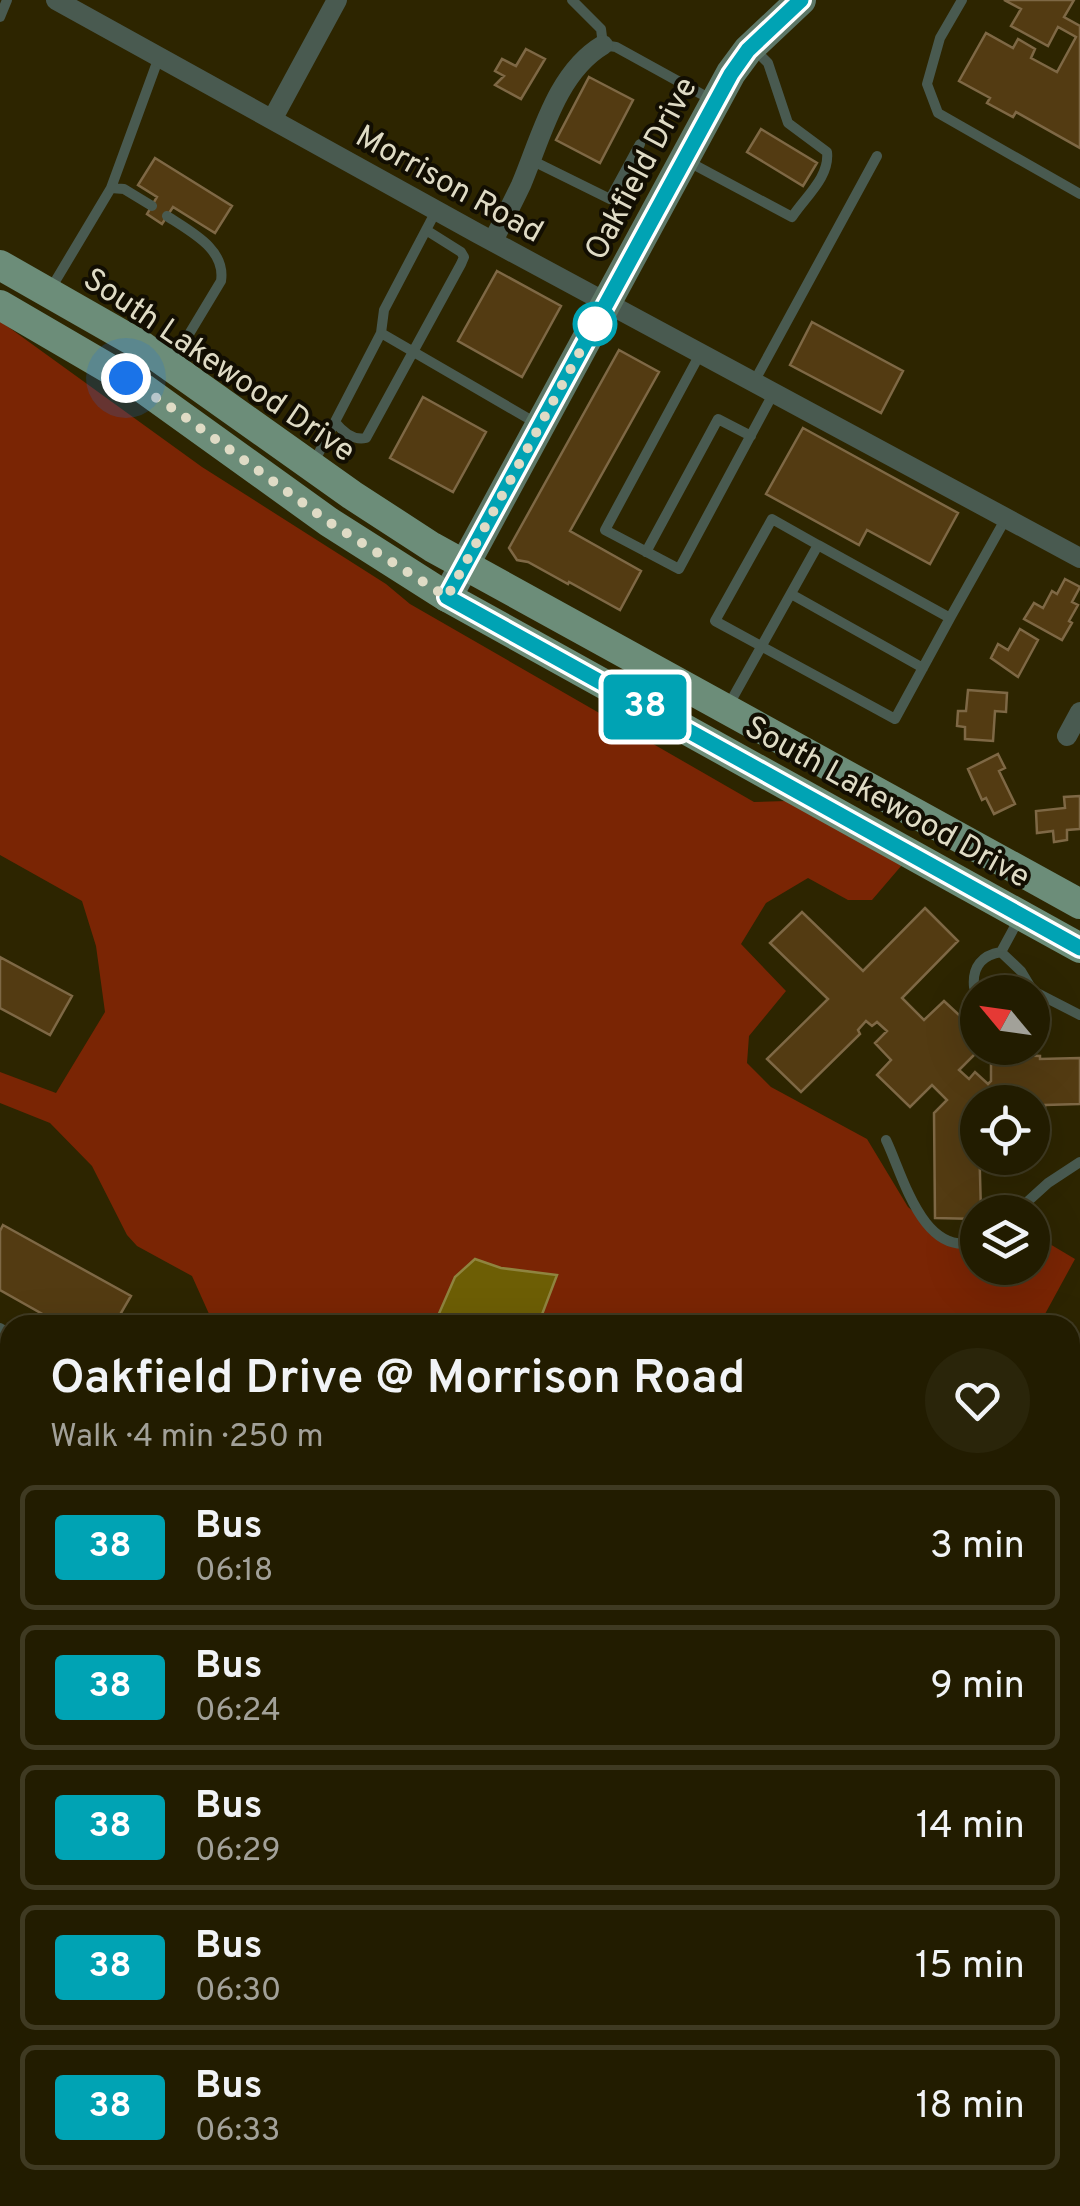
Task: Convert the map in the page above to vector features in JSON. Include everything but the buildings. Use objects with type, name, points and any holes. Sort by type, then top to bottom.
[{"type":"main road","name":"South Lakewood Drive","points":[[0,265],[170,365],[352,495],[464,565],[1080,904]]},
{"type":"main road","name":"South Lakewood Drive","points":[[0,305],[144,389],[329,522],[447,597],[1080,948]]},
{"type":"street","name":"Morrison Road","points":[[56,0],[272,118],[431,220],[492,241],[1080,558]]},
{"type":"street","points":[[272,118],[337,0]]},
{"type":"street","name":"Oakfield Drive","points":[[447,597],[715,102],[752,46],[801,0]]},
{"type":"street","points":[[492,241],[542,128],[589,53],[603,45]]},
{"type":"street","points":[[1067,736],[1080,712]]},
{"type":"lane","points":[[0,18],[7,0]]},
{"type":"lane","points":[[572,0],[600,29],[603,45],[616,47],[715,102]]},
{"type":"lane","points":[[962,0],[940,38],[926,84],[938,113],[1080,194]]},
{"type":"lane","points":[[684,160],[792,216],[817,186],[828,162],[827,152],[788,123],[768,63],[752,46]]},
{"type":"lane","points":[[48,292],[111,188],[160,56]]},
{"type":"lane","points":[[530,159],[610,199],[640,144]]},
{"type":"lane","points":[[754,382],[877,156]]},
{"type":"lane","points":[[111,188],[124,189],[152,206]]},
{"type":"lane","points":[[167,216],[199,237],[220,258],[223,269],[222,281],[170,365]]},
{"type":"lane","points":[[312,465],[381,334],[384,310],[431,220],[464,257],[366,438],[350,436],[335,422]]},
{"type":"lane","points":[[381,334],[540,426]]},
{"type":"lane","points":[[700,353],[605,530],[679,569],[774,393]]},
{"type":"lane","points":[[646,552],[718,420],[750,436]]},
{"type":"lane","points":[[950,618],[772,519],[715,621],[896,719],[1006,518]]},
{"type":"lane","points":[[726,709],[818,544]]},
{"type":"lane","points":[[791,594],[923,668]]},
{"type":"lane","points":[[1001,952],[1021,916]]},
{"type":"lane","points":[[973,975],[988,954],[1001,952]]},
{"type":"lane","points":[[1001,952],[1023,975]]},
{"type":"lane","points":[[1050,1001],[1080,1015]]},
{"type":"lane","points":[[886,1140],[908,1194],[930,1229],[960,1243]]},
{"type":"lane","points":[[1035,1195],[1080,1162]]},
{"type":"shaded area","points":[[0,321],[202,467],[386,584],[410,604],[754,802],[786,801],[902,865],[872,900],[848,900],[808,878],[766,903],[741,944],[786,991],[749,1036],[747,1063],[771,1087],[867,1139],[908,1207],[960,1243],[960,1285],[1050,1285],[1050,1244],[1075,1259],[1044,1315],[542,1315],[557,1275],[501,1268],[475,1259],[455,1277],[438,1315],[210,1315],[192,1276],[137,1246],[127,1235],[92,1166],[50,1123],[0,1103],[0,1072],[56,1093],[105,1012],[96,946],[82,901],[0,855]]},
{"type":"shaded area","points":[[475,1259],[501,1268],[557,1275],[542,1315],[438,1315],[455,1277]]},
{"type":"bus line","name":"38","points":[[801,0],[748,50],[731,74],[447,597],[1080,948]]},
{"type":"route","points":[[126,378],[329,522],[447,597],[595,324]]}]
